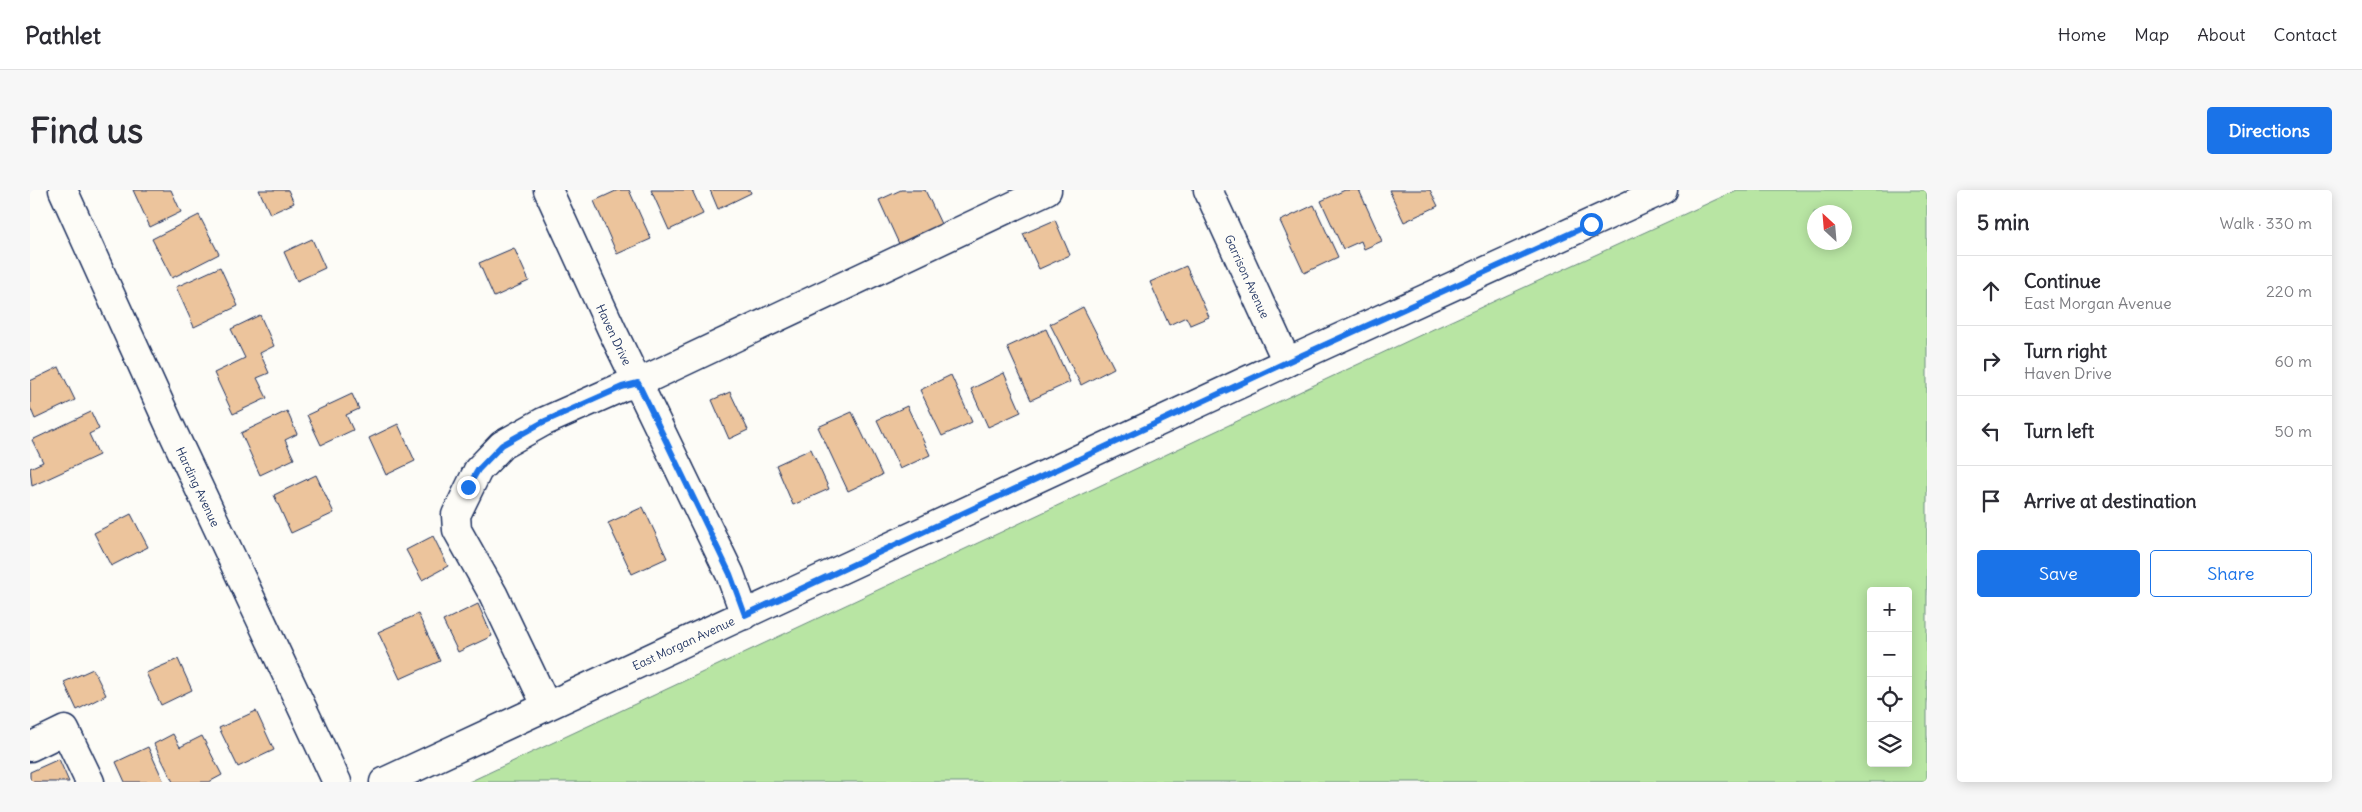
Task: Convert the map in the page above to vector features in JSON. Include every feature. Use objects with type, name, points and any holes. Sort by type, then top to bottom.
[{"type":"main road","name":"Harding Avenue","points":[[63,190],[337,782]]},
{"type":"main road","name":"Haven Drive","points":[[548,190],[730,574],[745,615]]},
{"type":"main road","points":[[546,705],[493,594],[457,530],[456,515],[478,470],[502,445],[543,422],[622,387],[638,383],[1048,190]]},
{"type":"main road","name":"Garrison Avenue","points":[[1208,190],[1287,362]]},
{"type":"main road","name":"East Morgan Avenue","points":[[384,782],[1287,362],[1663,190]]},
{"type":"main road","points":[[30,746],[65,730],[90,782]]},
{"type":"green space","points":[[1737,190],[1927,190],[1927,782],[469,782],[1427,332]]},
{"type":"building","points":[[133,190],[171,190],[181,212],[150,227]]},
{"type":"building","points":[[259,190],[288,190],[294,203],[270,214]]},
{"type":"building","points":[[618,190],[629,190],[651,239],[617,254],[594,201]]},
{"type":"building","points":[[651,190],[692,190],[703,214],[669,230]]},
{"type":"building","points":[[710,190],[750,190],[751,193],[718,209]]},
{"type":"building","points":[[901,190],[925,190],[942,226],[900,246],[879,200]]},
{"type":"building","points":[[1345,190],[1359,190],[1382,241],[1364,249],[1361,241],[1343,249],[1321,201]]},
{"type":"building","points":[[1389,190],[1430,190],[1438,206],[1404,222]]},
{"type":"building","points":[[1314,205],[1338,257],[1304,273],[1280,221]]},
{"type":"building","points":[[199,215],[219,254],[172,278],[152,239]]},
{"type":"building","points":[[1055,220],[1070,255],[1039,269],[1023,234]]},
{"type":"building","points":[[312,239],[325,268],[297,281],[284,252]]},
{"type":"building","points":[[514,248],[529,281],[494,297],[479,263]]},
{"type":"building","points":[[1186,266],[1209,317],[1190,325],[1186,317],[1169,325],[1150,282]]},
{"type":"building","points":[[220,267],[238,306],[194,327],[176,287]]},
{"type":"building","points":[[1083,307],[1114,368],[1081,385],[1050,324]]},
{"type":"building","points":[[260,315],[274,346],[260,353],[269,373],[257,378],[267,398],[233,414],[214,373],[245,358],[231,329]]},
{"type":"building","points":[[1046,329],[1070,382],[1031,400],[1007,347]]},
{"type":"building","points":[[59,367],[75,400],[35,419],[30,407],[30,381]]},
{"type":"building","points":[[1004,373],[1021,412],[988,427],[971,389]]},
{"type":"building","points":[[951,375],[972,422],[942,436],[920,390]]},
{"type":"building","points":[[730,392],[748,430],[729,439],[712,400]]},
{"type":"building","points":[[352,394],[359,409],[346,415],[353,430],[321,445],[307,415]]},
{"type":"building","points":[[907,406],[930,455],[900,469],[877,420]]},
{"type":"building","points":[[287,411],[297,434],[285,440],[294,459],[260,475],[241,433]]},
{"type":"building","points":[[91,412],[99,429],[89,434],[99,455],[32,486],[30,468],[43,462],[32,440]]},
{"type":"building","points":[[852,412],[882,475],[848,491],[818,427]]},
{"type":"building","points":[[398,424],[415,461],[386,475],[369,438]]},
{"type":"building","points":[[811,449],[829,489],[793,505],[776,465]]},
{"type":"building","points":[[316,475],[334,513],[291,533],[274,495]]},
{"type":"building","points":[[643,507],[667,558],[632,574],[608,523]]},
{"type":"building","points":[[131,514],[148,547],[111,566],[94,533]]},
{"type":"building","points":[[433,536],[448,566],[422,580],[406,550]]},
{"type":"building","points":[[478,604],[492,636],[458,652],[443,621]]},
{"type":"building","points":[[418,614],[440,661],[400,679],[378,632]]},
{"type":"building","points":[[178,659],[192,690],[161,705],[146,673]]},
{"type":"building","points":[[93,669],[106,695],[77,710],[64,682]]},
{"type":"building","points":[[256,711],[274,750],[238,767],[219,728]]},
{"type":"building","points":[[173,734],[180,747],[202,736],[222,775],[209,782],[173,782],[154,744]]},
{"type":"building","points":[[148,747],[164,782],[125,782],[116,762]]},
{"type":"building","points":[[59,759],[69,782],[30,782],[30,772]]},
{"type":"route","points":[[468,487],[478,470],[502,445],[543,422],[622,387],[638,383],[730,574],[745,615],[1287,362],[1591,224]]}]
